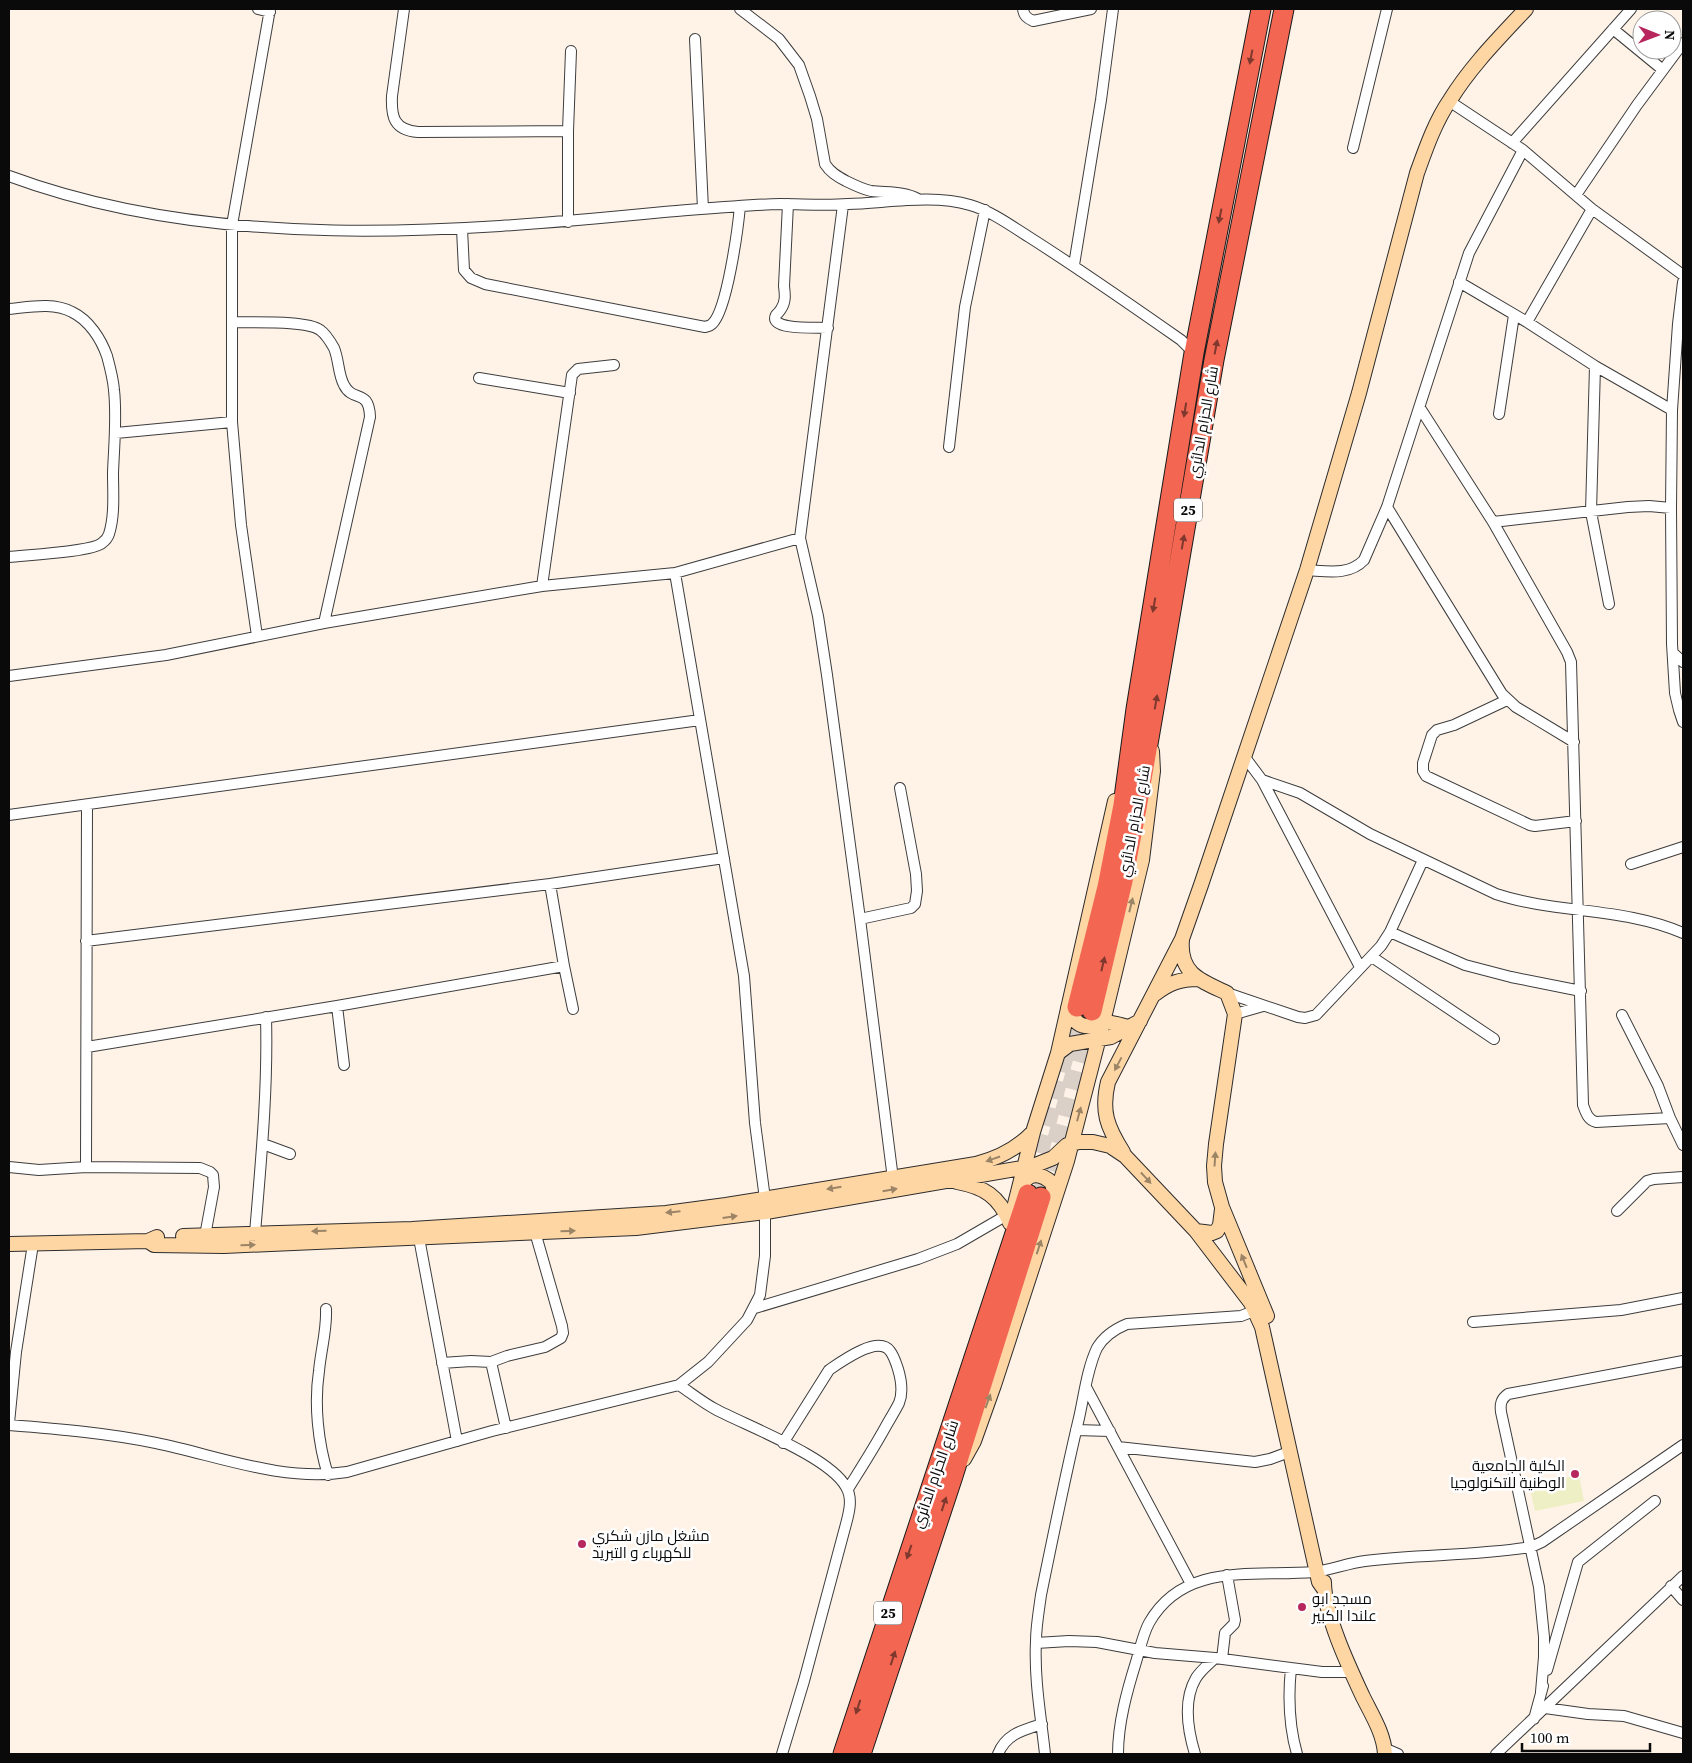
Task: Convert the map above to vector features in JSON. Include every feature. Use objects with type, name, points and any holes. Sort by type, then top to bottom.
[{"type":"highway","name":"شارع الحزام الدائري","points":[[1142,734],[1194,353],[1228,170],[1261,9]]},
{"type":"highway","name":"شارع الحزام الدائري","points":[[1085,1012],[1123,806],[1142,734],[1284,9]]},
{"type":"highway","name":"شارع الحزام الدائري","points":[[861,1754],[945,1475],[1036,1194]]},
{"type":"highway","name":"شارع الحزام الدائري","points":[[843,1754],[902,1570],[945,1475]]},
{"type":"street","points":[[256,636],[241,525],[232,422],[232,225],[270,10],[258,9]]},
{"type":"street","points":[[404,9],[392,102],[393,118],[403,129],[418,132],[568,131]]},
{"type":"street","points":[[740,9],[779,40],[799,65],[817,119],[825,164],[828,169],[835,175],[870,191],[909,194],[921,200]]},
{"type":"street","points":[[1023,9],[1024,15],[1034,22],[1091,9]]},
{"type":"street","points":[[1074,265],[1113,9]]},
{"type":"street","points":[[1353,148],[1387,9]]},
{"type":"street","points":[[1398,1754],[1385,1751],[1376,1724],[1339,1642],[1289,1452],[1259,1308],[1243,1292],[1196,1231],[1125,1156],[1116,1142],[1106,1119],[1104,1096],[1108,1082],[1134,1024],[1153,996],[1182,939],[1306,570],[1359,393],[1417,173],[1429,140],[1449,101],[1480,60],[1526,9]]},
{"type":"street","points":[[1512,143],[1631,9]]},
{"type":"street","points":[[1613,29],[1663,70]]},
{"type":"street","points":[[695,39],[703,209]]},
{"type":"street","points":[[1576,195],[1637,105],[1683,43]]},
{"type":"street","points":[[568,222],[568,131],[571,51]]},
{"type":"street","points":[[1449,101],[1523,150],[1592,209],[1683,275]]},
{"type":"street","points":[[1306,570],[1342,572],[1353,569],[1364,560],[1387,507],[1469,253],[1523,150]]},
{"type":"street","points":[[9,176],[84,200],[148,213],[232,225],[342,231],[462,229],[568,222],[740,206],[788,204],[843,205],[921,200],[956,201],[985,210],[1074,265],[1181,340],[1194,353]]},
{"type":"street","points":[[788,204],[785,296],[784,304],[776,320],[778,323],[787,326],[828,328]]},
{"type":"street","points":[[843,205],[800,538],[818,616],[860,919],[893,1178]]},
{"type":"street","points":[[462,229],[464,270],[471,278],[485,284],[705,327],[714,322],[725,294],[736,239],[740,206]]},
{"type":"street","points":[[1527,322],[1592,209]]},
{"type":"street","points":[[950,447],[965,308],[985,210]]},
{"type":"street","points":[[1459,282],[1527,322],[1595,366],[1672,410]]},
{"type":"street","points":[[1683,282],[1672,410],[1671,508],[1674,653],[1679,675],[1677,702],[1683,722]]},
{"type":"street","points":[[9,309],[44,306],[59,307],[74,312],[98,336],[112,372],[116,434],[111,519],[108,536],[101,544],[81,551],[9,557]]},
{"type":"street","points":[[1499,414],[1514,315]]},
{"type":"street","points":[[232,322],[304,325],[319,329],[328,338],[334,349],[343,384],[350,392],[365,398],[370,407],[370,417],[324,623]]},
{"type":"street","points":[[542,586],[572,375],[578,369],[614,366]]},
{"type":"street","points":[[1595,366],[1590,512],[1609,604]]},
{"type":"street","points":[[478,378],[570,393]]},
{"type":"street","points":[[1420,408],[1493,522],[1571,662],[1584,1105],[1588,1117],[1596,1122],[1670,1118]]},
{"type":"street","points":[[116,434],[232,422]]},
{"type":"street","points":[[1493,522],[1648,506],[1671,508]]},
{"type":"street","points":[[1387,507],[1502,694],[1516,707],[1574,742]]},
{"type":"street","points":[[9,676],[166,655],[324,623],[542,586],[675,573],[800,538]]},
{"type":"street","points":[[33,1244],[12,1351],[9,1424],[117,1435],[230,1462],[306,1475],[328,1475],[347,1472],[506,1428],[679,1385],[708,1362],[747,1320],[755,1308],[760,1295],[763,1278],[765,1205],[755,1116],[744,976],[675,573]]},
{"type":"street","points":[[1674,653],[1683,662]]},
{"type":"street","points":[[1507,700],[1454,725],[1437,730],[1432,736],[1423,771],[1426,776],[1530,825],[1576,821]]},
{"type":"street","points":[[9,815],[700,720]]},
{"type":"street","points":[[945,1475],[970,1450],[997,1375],[1036,1194],[1025,1167],[1033,1132],[1058,1053],[1085,1012],[1142,860],[1153,771],[1142,734]]},
{"type":"street","points":[[1244,756],[1262,780],[1360,967]]},
{"type":"street","points":[[1262,780],[1300,793],[1370,834],[1423,860],[1510,898],[1655,922],[1683,933]]},
{"type":"street","points":[[860,919],[910,908],[915,904],[916,874],[900,788]]},
{"type":"street","points":[[86,1167],[87,805]]},
{"type":"street","points":[[1630,864],[1683,847]]},
{"type":"street","points":[[86,941],[550,884],[724,858]]},
{"type":"street","points":[[1182,939],[1182,957],[1191,972],[1198,979],[1263,1006],[1298,1017],[1305,1018],[1316,1015],[1360,967],[1372,957],[1390,932],[1423,860]]},
{"type":"street","points":[[550,884],[573,1009]]},
{"type":"street","points":[[1390,932],[1464,965],[1581,991]]},
{"type":"street","points":[[1372,957],[1494,1039]]},
{"type":"street","points":[[86,1047],[337,1006],[564,966]]},
{"type":"street","points":[[1153,996],[1166,985],[1176,981],[1198,979]]},
{"type":"street","points":[[1228,992],[1235,1014],[1214,1166],[1215,1182],[1222,1207],[1259,1308],[1273,1337],[1319,1571]]},
{"type":"street","points":[[337,1006],[344,1065]]},
{"type":"street","points":[[1235,1014],[1263,1006]]},
{"type":"street","points":[[1085,1012],[1134,1024]]},
{"type":"street","points":[[1067,1161],[1098,1040],[1085,1012]]},
{"type":"street","points":[[1622,1015],[1658,1086],[1683,1145]]},
{"type":"street","points":[[255,1234],[263,1144],[267,1058],[266,1017]]},
{"type":"street","points":[[1058,1053],[1070,1044],[1117,1035],[1134,1024]]},
{"type":"street","points":[[148,1241],[154,1245],[224,1246],[636,1228],[913,1181],[993,1160],[1016,1147],[1033,1132]]},
{"type":"street","points":[[9,1244],[148,1241],[154,1237],[412,1229],[634,1216],[765,1205],[893,1178],[913,1181],[946,1180],[1025,1167],[1048,1161],[1072,1143],[1083,1141],[1110,1146],[1125,1156]]},
{"type":"street","points":[[755,1308],[927,1256],[1008,1219],[1036,1194],[1067,1161],[1092,1142]]},
{"type":"street","points":[[263,1144],[290,1154]]},
{"type":"street","points":[[9,1167],[39,1170],[86,1167],[200,1168],[213,1175],[214,1187],[205,1236]]},
{"type":"street","points":[[1617,1211],[1646,1181],[1654,1178],[1683,1177]]},
{"type":"street","points":[[946,1180],[981,1188],[995,1199],[1008,1219]]},
{"type":"street","points":[[1196,1231],[1212,1233],[1217,1230],[1222,1217],[1222,1207]]},
{"type":"street","points":[[945,1475],[939,1448],[945,1422],[1008,1219]]},
{"type":"street","points":[[442,1363],[492,1362],[545,1347],[561,1338],[562,1326],[534,1232]]},
{"type":"street","points":[[419,1238],[457,1441]]},
{"type":"street","points":[[1473,1322],[1621,1310],[1683,1298]]},
{"type":"street","points":[[1045,1754],[1036,1643],[1041,1594],[1076,1430],[1098,1348],[1106,1337],[1116,1329],[1127,1324],[1241,1316],[1259,1308]]},
{"type":"street","points":[[326,1309],[326,1324],[318,1372],[317,1410],[323,1455],[328,1475]]},
{"type":"street","points":[[783,1443],[829,1370],[876,1345],[886,1348],[893,1355],[898,1371],[901,1386],[899,1402],[868,1458],[848,1489]]},
{"type":"street","points":[[1541,1692],[1544,1657],[1539,1587],[1500,1404],[1508,1394],[1683,1361]]},
{"type":"street","points":[[492,1362],[506,1428]]},
{"type":"street","points":[[679,1385],[713,1408],[783,1443],[833,1471],[848,1489],[850,1509],[802,1689],[782,1754]]},
{"type":"street","points":[[1086,1387],[1190,1584]]},
{"type":"street","points":[[1076,1430],[1110,1431]]},
{"type":"street","points":[[1118,1754],[1121,1723],[1129,1686],[1149,1624],[1162,1604],[1190,1584],[1207,1578],[1227,1575],[1319,1571],[1363,1561],[1531,1547],[1683,1445]]},
{"type":"street","points":[[1118,1447],[1255,1462],[1289,1452]]},
{"type":"street","points":[[1534,1719],[1578,1562],[1655,1501]]},
{"type":"street","points":[[1195,1754],[1189,1722],[1188,1705],[1191,1689],[1197,1678],[1219,1659],[1225,1633],[1234,1624],[1227,1575]]},
{"type":"street","points":[[1496,1754],[1683,1576]]},
{"type":"street","points":[[1671,1586],[1683,1600]]},
{"type":"street","points":[[1036,1643],[1097,1642],[1129,1647],[1139,1651],[1332,1673],[1351,1672]]},
{"type":"street","points":[[1292,1668],[1290,1714],[1297,1754]]},
{"type":"street","points":[[1545,1708],[1588,1714],[1624,1716],[1683,1732]]},
{"type":"street","points":[[998,1754],[1007,1739],[1012,1735],[1042,1724]]},
{"type":"green space","points":[[1579,1475],[1584,1501],[1535,1511],[1529,1485]]},
{"type":"tunnel","points":[[1032,1180],[1077,1007]]},
{"type":"tunnel","points":[[1041,1197],[1092,1011]]},
{"type":"place","name":"الكلية الجامعية الوطنية للتكنولوجيا","points":[[1575,1474]]},
{"type":"place","name":"مشغل مازن شكري للكهرباء و التبريد","points":[[582,1544]]},
{"type":"place","name":"مسجد ابو علندا الكبير","points":[[1302,1607]]}]
